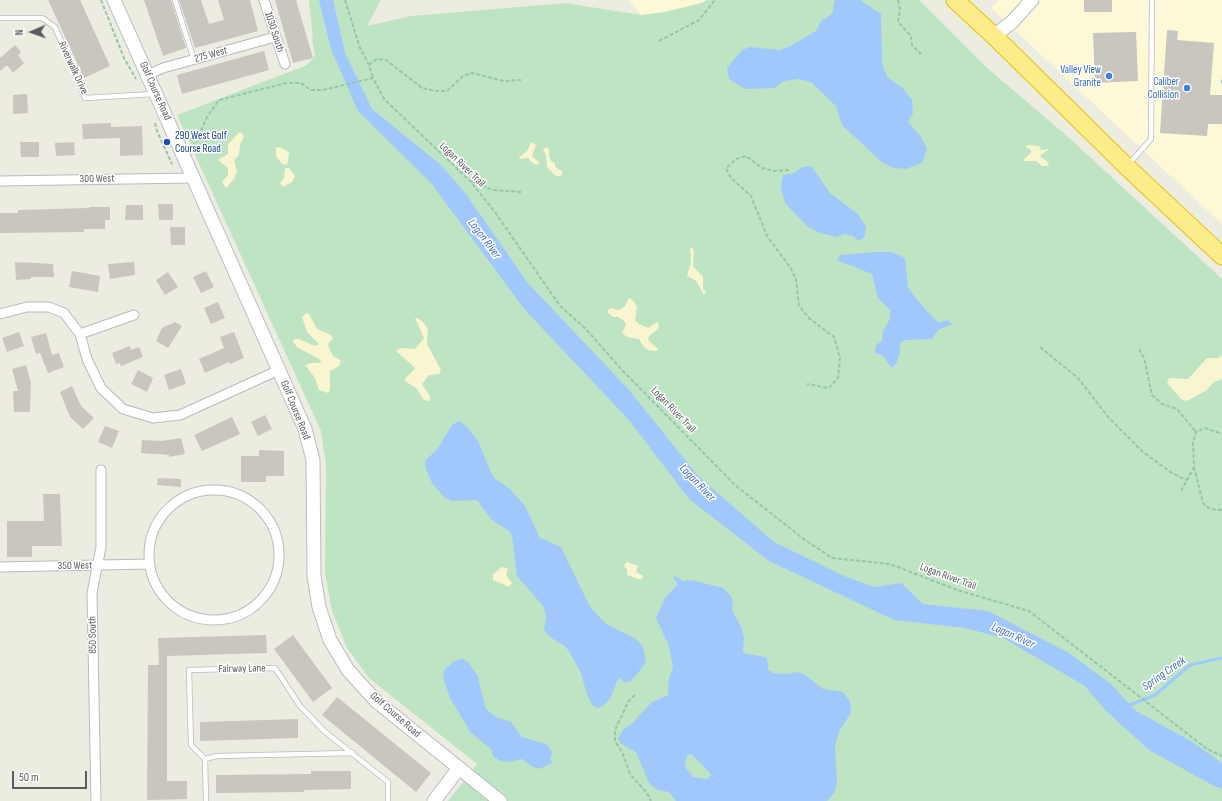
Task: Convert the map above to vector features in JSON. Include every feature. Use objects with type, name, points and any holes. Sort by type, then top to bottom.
[{"type":"highway","points":[[955,0],[994,36],[1127,167],[1222,256]]},
{"type":"street","name":"Golf Course Road","points":[[114,0],[148,75],[151,95],[193,178],[280,370],[305,429],[313,460],[314,576],[318,607],[330,640],[348,670],[376,701],[500,801]]},
{"type":"street","name":"1030 South","points":[[264,0],[285,64]]},
{"type":"street","points":[[994,36],[1012,22],[1032,0]]},
{"type":"street","name":"275 West","points":[[148,75],[163,68],[275,37]]},
{"type":"street","name":"300 West","points":[[0,180],[193,178]]},
{"type":"street","points":[[0,314],[27,307],[49,307],[64,313],[80,334],[87,359],[101,388],[123,409],[153,418],[180,415],[280,370]]},
{"type":"street","points":[[80,334],[134,315]]},
{"type":"street","name":"850 South","points":[[96,801],[92,593],[101,547],[101,470]]},
{"type":"street","points":[[210,489],[231,491],[250,500],[266,514],[276,533],[280,554],[276,576],[268,593],[254,607],[237,617],[218,621],[198,619],[180,611],[165,599],[155,582],[149,564],[150,542],[157,522],[171,506],[189,494],[210,489]]},
{"type":"street","name":"350 West","points":[[0,567],[149,564]]},
{"type":"street","points":[[434,801],[459,768]]},
{"type":"lane","points":[[175,0],[194,60]]},
{"type":"lane","points":[[1127,167],[1151,139],[1152,0]]},
{"type":"lane","name":"Riverwalk Drive","points":[[0,18],[42,18],[54,27],[85,98],[151,95]]},
{"type":"lane","name":"Fairway Lane","points":[[205,759],[191,745],[189,670],[275,668],[300,706],[324,731],[388,782],[388,801]]},
{"type":"lane","points":[[206,801],[205,759],[217,756],[353,753]]},
{"type":"path","points":[[101,0],[124,58],[151,95]]},
{"type":"path","name":"Logan River Trail","points":[[345,0],[360,48],[384,100],[470,181],[495,212],[560,306],[585,328],[622,370],[735,485],[804,540],[832,558],[890,564],[957,590],[1029,611],[1207,749],[1222,756]]},
{"type":"path","points":[[659,41],[699,20],[715,0]]},
{"type":"path","points":[[898,0],[900,10],[898,22],[910,36],[912,45],[921,54]]},
{"type":"path","points":[[369,65],[377,59],[386,60],[422,88],[437,91],[448,91],[463,76],[472,73],[504,81],[521,80]]},
{"type":"path","points":[[191,147],[196,142],[207,117],[219,100],[286,83],[301,83],[311,90],[342,86],[373,78]]},
{"type":"path","points":[[154,116],[157,131],[172,164]]},
{"type":"path","points":[[789,170],[774,171],[762,168],[746,156],[736,159],[726,168],[731,178],[751,196],[767,236],[790,267],[796,279],[799,306],[810,319],[834,336],[840,358],[838,378],[829,388],[807,384]]},
{"type":"path","points":[[470,181],[493,190],[522,192]]},
{"type":"path","points":[[1040,347],[1078,378],[1108,418],[1143,452],[1172,473],[1186,480]]},
{"type":"path","points":[[1139,349],[1144,358],[1152,395],[1162,404],[1177,409],[1196,432]]},
{"type":"path","points":[[1222,434],[1205,428],[1196,432],[1193,442],[1194,467],[1203,503],[1210,508],[1222,510]]},
{"type":"path","points":[[1181,490],[1194,467]]},
{"type":"path","points":[[635,695],[628,702],[615,730],[615,741],[622,752],[630,774],[648,793],[651,801]]},
{"type":"shaded area","points":[[629,0],[706,0],[702,3],[665,12],[641,15]]},
{"type":"shaded area","points":[[999,0],[1222,0],[1222,224],[991,8]]},
{"type":"green space","points":[[309,0],[381,0],[367,26],[411,16],[565,3],[641,15],[665,12],[702,3],[706,0],[919,0],[985,66],[1067,136],[1222,279],[1222,801],[448,801],[477,764],[369,678],[347,648],[332,611],[325,574],[326,465],[321,431],[177,115],[307,65],[315,56]]},
{"type":"sand","points":[[239,132],[242,133],[244,137],[240,144],[239,155],[234,160],[237,171],[234,179],[226,188],[222,182],[228,175],[228,168],[218,160],[228,154],[228,145]]},
{"type":"sand","points":[[531,142],[536,145],[532,156],[539,162],[538,165],[534,164],[528,158],[520,159],[519,157],[527,151]]},
{"type":"sand","points":[[1027,145],[1039,146],[1041,150],[1050,149],[1040,155],[1047,161],[1049,166],[1042,166],[1036,161],[1023,161],[1031,153],[1031,150],[1026,147]]},
{"type":"sand","points":[[276,147],[282,148],[289,152],[288,162],[286,165],[282,164],[276,156]]},
{"type":"sand","points":[[546,147],[549,149],[551,161],[555,163],[555,167],[563,172],[561,176],[556,176],[547,167],[546,155],[543,150]]},
{"type":"sand","points":[[285,168],[289,168],[295,176],[292,182],[283,187],[280,183],[284,178]]},
{"type":"sand","points":[[690,248],[694,251],[693,266],[703,277],[703,289],[706,292],[704,295],[696,281],[687,276],[691,261]]},
{"type":"sand","points":[[629,298],[633,300],[637,307],[635,320],[639,324],[648,328],[657,322],[659,326],[658,329],[649,336],[648,340],[658,349],[656,351],[648,350],[643,346],[639,339],[627,337],[622,333],[626,324],[623,320],[618,317],[613,317],[607,312],[610,308],[619,310],[625,306]]},
{"type":"sand","points":[[306,313],[309,314],[317,329],[331,335],[333,338],[328,344],[329,348],[333,356],[341,360],[339,366],[330,371],[330,390],[328,393],[319,390],[315,378],[305,365],[320,363],[321,360],[297,347],[293,342],[294,339],[299,339],[315,346],[319,344],[307,332],[302,317]]},
{"type":"sand","points":[[415,318],[418,318],[423,322],[428,329],[427,344],[441,370],[439,374],[429,375],[422,384],[431,398],[429,401],[424,400],[416,388],[405,381],[405,378],[415,368],[396,351],[400,348],[415,349],[424,338]]},
{"type":"sand","points":[[1222,355],[1222,379],[1214,382],[1207,390],[1187,401],[1181,399],[1168,384],[1167,381],[1170,378],[1188,379],[1207,358],[1218,358]]},
{"type":"sand","points":[[627,562],[638,566],[636,572],[643,576],[641,580],[627,575],[627,570],[624,565]]},
{"type":"sand","points":[[502,567],[508,569],[506,575],[512,583],[509,587],[493,580],[493,574]]},
{"type":"water","name":"Logan River","points":[[319,0],[333,0],[345,53],[372,109],[441,165],[466,194],[527,282],[630,391],[698,476],[774,542],[844,576],[874,587],[901,583],[923,604],[988,611],[1069,653],[1111,684],[1136,711],[1191,741],[1222,763],[1222,789],[1149,750],[1105,710],[1085,686],[1003,638],[965,628],[894,620],[769,561],[689,499],[629,420],[525,310],[431,183],[358,111],[331,49]]},
{"type":"water","points":[[835,0],[860,0],[881,14],[882,64],[887,77],[903,88],[912,100],[913,113],[908,122],[921,137],[927,149],[922,163],[906,169],[894,168],[883,163],[842,125],[836,106],[811,82],[799,79],[784,81],[774,88],[745,89],[729,79],[727,68],[742,50],[750,47],[780,50],[792,45],[816,31],[821,21],[832,14]]},
{"type":"water","points":[[811,166],[830,193],[858,214],[866,227],[864,238],[858,241],[853,236],[845,234],[837,237],[820,233],[807,226],[785,203],[781,187],[783,175],[794,173],[802,167]]},
{"type":"water","points":[[892,252],[905,258],[908,288],[924,308],[939,323],[947,320],[952,324],[938,330],[932,339],[905,340],[900,343],[900,353],[896,364],[892,368],[882,355],[875,353],[876,345],[882,341],[883,331],[890,319],[890,310],[878,298],[872,274],[837,260],[840,255]]},
{"type":"water","points":[[459,421],[468,428],[478,441],[493,477],[511,490],[525,506],[540,538],[561,547],[590,607],[606,624],[636,639],[643,646],[646,663],[631,681],[624,682],[619,677],[610,699],[603,706],[598,708],[593,706],[587,695],[581,673],[570,653],[565,646],[553,639],[544,630],[546,615],[543,606],[517,576],[512,536],[509,531],[492,520],[477,500],[452,501],[444,497],[432,483],[425,467],[425,461],[438,448],[452,425]]},
{"type":"water","points":[[675,576],[683,581],[692,580],[723,588],[731,596],[733,603],[732,610],[742,629],[744,638],[743,653],[766,657],[768,670],[774,673],[786,674],[798,672],[804,674],[823,689],[843,692],[850,701],[851,713],[839,731],[835,747],[837,783],[834,793],[827,801],[676,801],[669,792],[657,790],[649,783],[636,752],[620,743],[618,739],[623,730],[633,723],[652,702],[668,695],[669,678],[673,667],[669,646],[656,618],[665,598],[678,584],[673,577]],"holes":[[[691,754],[711,774],[710,777],[706,779],[693,777],[686,768],[685,761],[688,755]]]},
{"type":"water","points":[[462,659],[468,662],[478,676],[486,709],[496,717],[511,722],[522,737],[548,745],[552,752],[550,758],[552,763],[539,769],[531,766],[522,759],[510,762],[500,761],[492,755],[492,750],[471,733],[450,698],[443,678],[444,670],[454,661]]},
{"type":"building","points":[[48,0],[80,0],[110,66],[84,78]]},
{"type":"building","points":[[144,0],[171,0],[186,48],[163,56]]},
{"type":"building","points":[[179,0],[201,0],[209,24],[224,20],[218,0],[250,0],[258,31],[195,48]]},
{"type":"building","points":[[275,0],[296,0],[313,58],[293,63]]},
{"type":"building","points":[[1084,0],[1112,0],[1112,12],[1084,12]]},
{"type":"building","name":"Caliber Collision","points":[[1167,30],[1178,31],[1177,40],[1214,43],[1210,95],[1222,95],[1222,124],[1208,124],[1207,136],[1160,133]]},
{"type":"building","points":[[1136,32],[1138,81],[1095,83],[1093,33]]},
{"type":"building","points":[[15,45],[21,52],[18,55],[24,63],[13,73],[7,65],[0,71],[0,58]]},
{"type":"building","points":[[264,51],[269,70],[182,94],[177,75]]},
{"type":"building","points":[[27,94],[28,113],[13,114],[13,95]]},
{"type":"building","points":[[111,123],[111,127],[142,126],[143,155],[120,156],[120,138],[83,139],[82,124]]},
{"type":"building","points":[[20,142],[39,142],[39,157],[21,157]]},
{"type":"building","points":[[74,142],[75,155],[56,156],[55,143]]},
{"type":"building","points":[[158,204],[173,204],[173,220],[159,220]]},
{"type":"building","points":[[126,205],[143,205],[143,220],[125,220]]},
{"type":"building","points":[[110,207],[110,220],[105,220],[105,229],[84,229],[84,232],[0,233],[0,213],[18,213],[18,210]]},
{"type":"building","points":[[170,227],[185,227],[185,245],[171,245]]},
{"type":"building","points":[[15,262],[53,264],[54,277],[31,277],[31,279],[16,280]]},
{"type":"building","points":[[134,262],[135,275],[110,279],[108,264]]},
{"type":"building","points":[[72,271],[100,276],[98,292],[69,287]]},
{"type":"building","points":[[206,271],[214,287],[201,293],[193,277]]},
{"type":"building","points":[[168,272],[178,287],[165,295],[156,280]]},
{"type":"building","points":[[218,302],[225,318],[211,324],[204,308]]},
{"type":"building","points":[[175,322],[182,326],[168,348],[156,341],[162,328]]},
{"type":"building","points":[[19,332],[24,346],[7,352],[2,338]]},
{"type":"building","points":[[234,332],[244,358],[230,364],[229,362],[205,373],[199,359],[224,348],[220,337]]},
{"type":"building","points":[[46,333],[52,355],[59,353],[64,367],[48,373],[40,353],[36,354],[31,337]]},
{"type":"building","points":[[130,346],[131,350],[139,347],[143,357],[121,366],[120,363],[116,364],[112,353]]},
{"type":"building","points":[[26,365],[31,382],[30,412],[14,412],[13,391],[18,391],[12,369]]},
{"type":"building","points":[[181,369],[186,384],[169,390],[164,375]]},
{"type":"building","points":[[138,370],[153,378],[147,392],[131,384]]},
{"type":"building","points":[[72,386],[81,406],[94,418],[83,429],[70,417],[60,392]]},
{"type":"building","points":[[265,415],[272,429],[258,436],[251,422]]},
{"type":"building","points":[[232,417],[240,434],[202,451],[194,435]]},
{"type":"building","points":[[105,426],[119,431],[112,448],[98,442]]},
{"type":"building","points":[[181,438],[185,454],[169,457],[169,455],[141,453],[142,440],[162,441]]},
{"type":"building","points":[[259,450],[284,451],[284,476],[266,476],[266,482],[241,482],[241,456],[259,456]]},
{"type":"building","points":[[158,478],[181,479],[181,487],[157,485]]},
{"type":"building","points":[[43,494],[60,494],[62,546],[32,546],[32,557],[7,557],[7,521],[44,521]]},
{"type":"building","points":[[266,635],[267,653],[167,656],[167,781],[187,781],[187,799],[147,800],[148,665],[159,665],[158,638]]},
{"type":"building","points":[[293,635],[332,688],[313,702],[274,649]]},
{"type":"building","points":[[337,697],[431,773],[416,792],[322,715]]},
{"type":"building","points":[[298,719],[298,738],[200,741],[200,722]]},
{"type":"building","points":[[311,771],[351,771],[351,789],[304,790],[304,792],[216,793],[216,775],[311,774]]},
{"type":"waterway","name":"Spring Creek","points":[[1127,706],[1155,695],[1190,665],[1222,658]]},
{"type":"place","name":"Valley View Granite","points":[[1109,76]]},
{"type":"place","name":"Caliber Collision","points":[[1187,88]]},
{"type":"place","name":"290 West Golf Course Road","points":[[167,142]]}]
